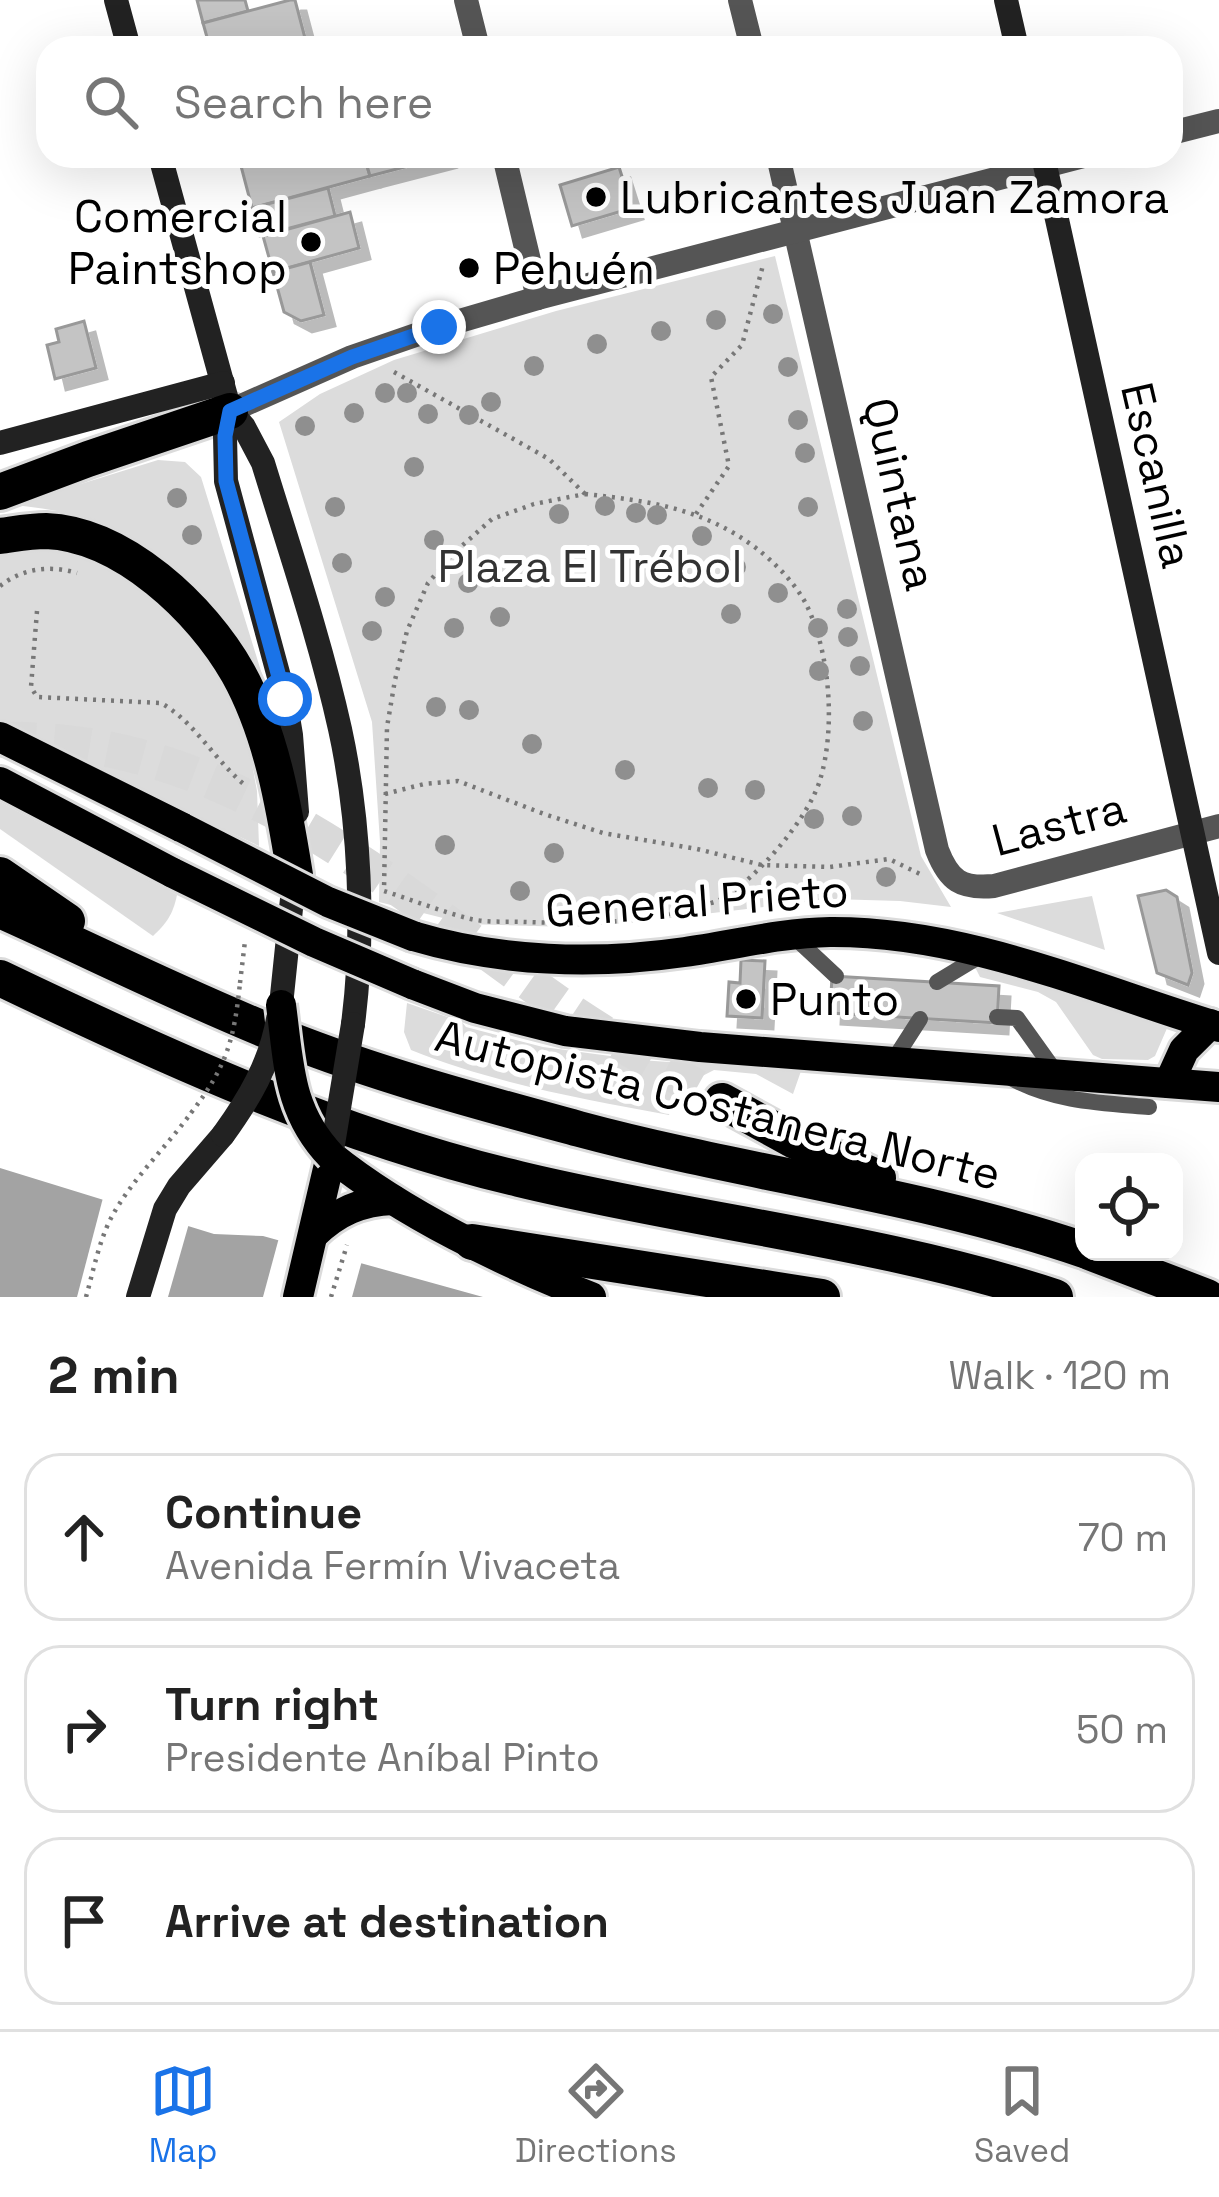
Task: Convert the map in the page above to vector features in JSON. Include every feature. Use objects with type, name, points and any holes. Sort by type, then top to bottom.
[{"type":"highway","points":[[0,492],[227,397]]},
{"type":"highway","points":[[0,536],[46,531],[99,545],[153,576],[201,622],[238,673],[262,730],[295,875]]},
{"type":"highway","points":[[0,875],[154,981]]},
{"type":"highway","name":"Autopista Costanera Norte","points":[[0,910],[289,1040],[513,1110],[661,1149],[964,1215],[1075,1247]]},
{"type":"highway","points":[[0,977],[206,1073],[326,1120],[448,1160],[520,1180],[874,1250],[1055,1297]]},
{"type":"highway","points":[[0,1000],[87,1019]]},
{"type":"highway","points":[[722,1101],[793,1140],[964,1215]]},
{"type":"highway","points":[[472,1242],[822,1297]]},
{"type":"highway","name":"Autopista Costanera Norte","points":[[1113,1261],[1207,1297]]},
{"type":"main road","points":[[116,0],[126,36]]},
{"type":"main road","points":[[1006,0],[1014,36]]},
{"type":"main road","points":[[163,168],[227,397],[263,463],[340,729],[354,820],[358,953],[352,1024],[328,1167],[298,1297]]},
{"type":"main road","name":"Escanilla","points":[[1046,168],[1219,952]]},
{"type":"main road","points":[[0,443],[227,397]]},
{"type":"main road","points":[[138,1297],[165,1209],[243,1107],[266,1063],[282,999],[295,875],[297,810],[291,735],[276,659],[226,481],[227,397]]},
{"type":"main road","name":"General Prieto","points":[[0,737],[328,902],[413,936],[466,949],[569,958],[685,952],[791,934],[903,937],[986,953],[1216,1021]]},
{"type":"main road","points":[[0,782],[314,942],[475,1008],[565,1031],[700,1047],[1057,1075],[1154,1106],[1214,1087]]},
{"type":"main road","points":[[282,999],[295,1096],[328,1167],[360,1178],[472,1242],[591,1297]]},
{"type":"main road","points":[[1154,1106],[1184,1050],[1216,1021]]},
{"type":"main road","points":[[313,1239],[350,1208],[393,1199]]},
{"type":"street","points":[[466,0],[475,36]]},
{"type":"street","points":[[740,0],[749,36]]},
{"type":"street","points":[[1183,130],[1219,121]]},
{"type":"street","points":[[507,168],[538,298]]},
{"type":"street","name":"Quintana","points":[[781,168],[937,850]]},
{"type":"street","points":[[227,397],[538,298],[1019,168]]},
{"type":"street","name":"Lastra","points":[[937,850],[953,878],[972,887],[994,886],[1219,826]]},
{"type":"lane","points":[[791,934],[836,976]]},
{"type":"lane","points":[[938,982],[986,953]]},
{"type":"lane","points":[[1007,1017],[1057,1075]]},
{"type":"lane","points":[[893,1061],[920,1018]]},
{"type":"lane","points":[[998,1070],[1051,1096],[1154,1106]]},
{"type":"path","points":[[696,514],[729,466],[711,377],[742,345],[771,238]]},
{"type":"path","points":[[352,357],[398,374],[549,459],[585,494]]},
{"type":"path","points":[[585,494],[696,514],[723,526],[758,549],[804,599],[825,667],[829,722],[820,782],[794,829],[762,865],[722,899],[663,917],[590,924],[474,920],[384,891],[387,727],[407,631],[428,583],[491,519],[585,494]]},
{"type":"path","points":[[0,586],[34,569],[85,575]]},
{"type":"path","points":[[37,611],[31,687],[37,697],[161,703],[174,710],[246,786],[245,774]]},
{"type":"path","points":[[385,794],[458,781],[603,833],[762,865],[830,867],[890,860],[932,880],[937,850]]},
{"type":"path","points":[[86,1297],[101,1242],[123,1199],[191,1113],[221,1066],[232,1043],[240,982]]},
{"type":"path","points":[[331,1297],[346,1246]]},
{"type":"green space","name":"Plaza El Trébol","points":[[775,256],[921,856],[951,907],[831,899],[570,927],[467,924],[379,902],[372,722],[279,422],[320,394],[394,360],[556,311]]},
{"type":"green space","points":[[158,460],[185,462],[201,477],[265,684],[188,585],[134,539],[101,523],[13,505]]},
{"type":"green space","points":[[57,542],[135,579],[205,649],[244,721],[257,791],[259,846],[0,724],[0,543]]},
{"type":"green space","points":[[0,802],[177,895],[166,922],[153,936],[0,829]]},
{"type":"green space","points":[[1092,896],[1105,950],[997,913]]},
{"type":"green space","points":[[982,966],[1168,1026],[1155,1056],[1148,1060],[1102,1059],[1093,1055],[1056,1002],[1038,992],[980,977],[976,969]]},
{"type":"green space","points":[[407,1003],[466,1027],[543,1047],[640,1060],[801,1071],[793,1094],[756,1074],[714,1070],[677,1089],[669,1115],[506,1081],[411,1050],[404,1032]]},
{"type":"shaded area","points":[[0,1168],[214,1234],[263,1236],[483,1297],[0,1297]]},
{"type":"pier","points":[[104,1194],[190,1220],[168,1297],[77,1297]]},
{"type":"pier","points":[[280,1234],[363,1257],[352,1297],[263,1297]]},
{"type":"building","points":[[197,0],[245,0],[248,11],[203,23]]},
{"type":"building","points":[[295,0],[304,36],[207,36],[203,23]]},
{"type":"building","points":[[242,168],[368,168],[370,176],[252,208]]},
{"type":"building","points":[[368,168],[401,168],[370,176]]},
{"type":"building","name":"Lubricantes Juan Zamora","points":[[619,168],[632,208],[572,226],[560,185]]},
{"type":"building","points":[[328,188],[335,216],[260,236],[252,208]]},
{"type":"building","name":"Comercial Paintshop","points":[[350,212],[359,248],[273,272],[263,236]]},
{"type":"building","points":[[310,262],[324,315],[301,321],[284,312],[273,272]]},
{"type":"building","points":[[84,321],[96,368],[55,379],[47,345],[59,342],[56,329]]},
{"type":"building","points":[[1166,890],[1177,897],[1192,973],[1188,985],[1157,973],[1138,896]]},
{"type":"building","name":"Punto","points":[[741,960],[765,961],[762,1018],[727,1016],[729,982],[740,983]]},
{"type":"building","points":[[832,976],[999,986],[997,1023],[830,1013]]},
{"type":"tunnel","points":[[0,740],[82,745],[159,762],[232,790],[369,868],[584,1021],[722,1101]]},
{"type":"place","name":"Lubricantes Juan Zamora","points":[[596,197]]},
{"type":"place","name":"Comercial Paintshop","points":[[311,242]]},
{"type":"place","name":"Pehuén","points":[[469,268]]},
{"type":"place","name":"Punto","points":[[746,999]]},
{"type":"route","points":[[285,699],[226,481],[230,411],[352,357],[439,327]]}]
